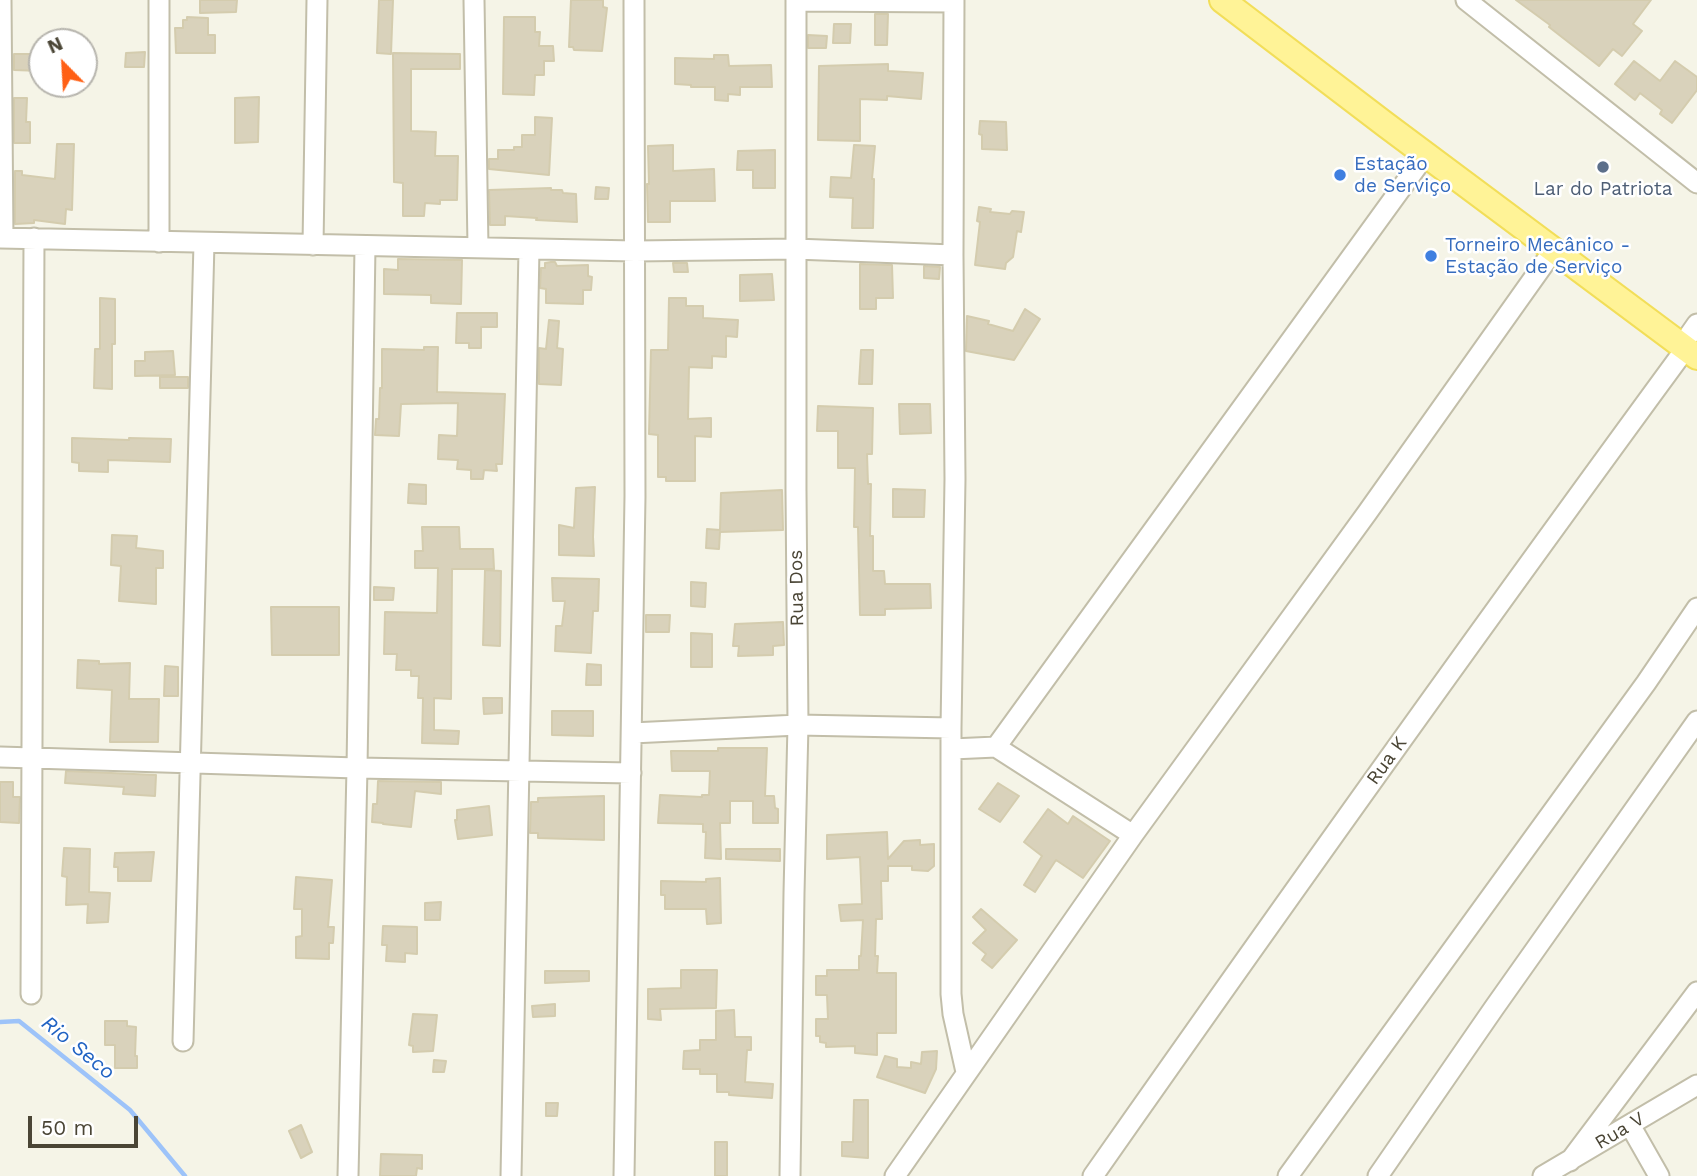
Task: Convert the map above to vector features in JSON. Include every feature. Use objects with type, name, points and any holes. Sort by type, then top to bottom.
[{"type":"main road","points":[[1222,0],[1553,251],[1693,340]]},
{"type":"main road","points":[[1249,0],[1693,340]]},
{"type":"street","points":[[1,0],[1,238],[635,251],[795,249],[953,255]]},
{"type":"street","points":[[159,0],[159,242]]},
{"type":"street","points":[[313,245],[317,0]]},
{"type":"street","points":[[474,0],[478,247]]},
{"type":"street","points":[[624,1176],[635,496],[634,0]]},
{"type":"street","points":[[796,0],[954,1],[955,479],[951,994],[966,1072]]},
{"type":"street","name":"Rua Dos","points":[[790,1176],[798,725],[796,0]]},
{"type":"street","points":[[1466,0],[1697,183]]},
{"type":"street","points":[[996,747],[1426,154]]},
{"type":"street","points":[[31,994],[34,238]]},
{"type":"street","points":[[183,1041],[204,243]]},
{"type":"street","points":[[348,1176],[365,246]]},
{"type":"street","points":[[511,1176],[529,249]]},
{"type":"street","points":[[895,1176],[1133,835],[1553,251]]},
{"type":"street","name":"Rua K","points":[[1093,1176],[1494,611],[1693,340]]},
{"type":"street","points":[[1289,1176],[1646,683],[1697,608]]},
{"type":"street","points":[[1378,1176],[1493,1008],[1697,721]]},
{"type":"street","points":[[632,733],[798,725],[951,728]]},
{"type":"street","points":[[952,748],[996,747],[1133,835]]},
{"type":"street","points":[[0,757],[631,773]]},
{"type":"street","points":[[1570,1161],[1697,992]]},
{"type":"street","name":"Rua V","points":[[1543,1176],[1697,1085]]},
{"type":"street","points":[[1630,1125],[1659,1176]]},
{"type":"building","points":[[200,0],[237,0],[236,12],[200,13]]},
{"type":"building","points":[[379,0],[393,0],[391,54],[377,53]]},
{"type":"building","points":[[571,0],[603,0],[603,7],[607,8],[602,51],[574,50],[569,47]]},
{"type":"building","points":[[1516,0],[1651,0],[1633,24],[1642,31],[1622,56],[1613,49],[1599,66]]},
{"type":"building","points":[[875,14],[888,14],[887,45],[875,45]]},
{"type":"building","points":[[187,17],[208,18],[208,35],[215,35],[215,53],[176,53],[175,28],[183,28],[183,20],[187,20]]},
{"type":"building","points":[[504,17],[535,17],[535,32],[540,32],[539,46],[553,46],[554,61],[544,61],[544,75],[535,75],[534,95],[503,94]]},
{"type":"building","points":[[834,24],[851,24],[850,43],[833,43]]},
{"type":"building","points":[[808,35],[827,36],[826,48],[808,48]]},
{"type":"building","points":[[145,52],[144,67],[125,67],[126,53]]},
{"type":"building","points":[[393,53],[460,54],[460,69],[411,69],[411,131],[436,132],[435,156],[458,156],[457,200],[440,200],[440,204],[425,203],[424,216],[403,216],[403,183],[394,182]]},
{"type":"building","points":[[14,54],[28,54],[28,70],[14,70]]},
{"type":"building","points":[[714,55],[728,55],[729,66],[771,65],[772,87],[740,87],[740,95],[728,94],[728,101],[715,100],[715,87],[675,84],[675,58],[714,59]]},
{"type":"building","points":[[1634,61],[1660,81],[1675,61],[1697,77],[1697,90],[1672,123],[1660,114],[1662,110],[1640,93],[1635,100],[1615,84]]},
{"type":"building","points":[[888,64],[888,71],[923,73],[921,99],[887,96],[887,100],[860,99],[860,141],[818,140],[819,66]]},
{"type":"building","points":[[259,97],[258,142],[235,143],[235,98]]},
{"type":"building","points":[[14,98],[27,98],[26,122],[30,122],[30,143],[14,143]]},
{"type":"building","points":[[535,117],[552,118],[549,175],[489,169],[489,159],[498,159],[498,150],[522,147],[522,135],[535,135]]},
{"type":"building","points":[[980,121],[1006,122],[1007,150],[982,149]]},
{"type":"building","points":[[57,144],[74,144],[72,210],[66,209],[65,224],[34,220],[34,223],[15,224],[15,171],[22,171],[22,175],[55,179]]},
{"type":"building","points":[[673,145],[673,171],[714,169],[715,201],[670,201],[670,222],[648,222],[648,146]]},
{"type":"building","points":[[854,145],[875,146],[872,179],[873,228],[852,228],[853,198],[830,197],[831,177],[851,178]]},
{"type":"building","points":[[775,150],[775,188],[753,188],[753,170],[737,170],[738,151]]},
{"type":"building","points":[[596,187],[609,188],[608,199],[595,199]]},
{"type":"building","points":[[551,188],[576,194],[577,222],[505,216],[505,225],[490,225],[489,190]]},
{"type":"building","points":[[979,207],[991,209],[990,212],[1024,212],[1021,232],[1017,231],[1013,257],[1006,263],[1005,269],[975,265]]},
{"type":"building","points":[[398,259],[462,260],[461,304],[431,303],[431,295],[384,294],[384,269],[398,270]]},
{"type":"building","points":[[555,262],[557,266],[588,265],[588,276],[592,277],[591,290],[583,290],[583,304],[546,303],[546,289],[540,288],[541,268],[545,268],[545,263]]},
{"type":"building","points":[[673,263],[687,263],[688,272],[674,272]]},
{"type":"building","points":[[860,264],[892,265],[893,298],[876,298],[876,309],[860,309]]},
{"type":"building","points":[[924,266],[940,267],[939,279],[924,278]]},
{"type":"building","points":[[772,274],[774,300],[740,301],[740,275]]},
{"type":"building","points":[[100,298],[115,299],[112,389],[94,388],[95,349],[100,349]]},
{"type":"building","points":[[669,298],[686,298],[686,306],[703,306],[703,318],[738,320],[737,337],[726,336],[726,357],[712,356],[712,368],[689,367],[688,419],[711,418],[711,437],[695,436],[695,481],[666,481],[666,477],[658,477],[658,435],[649,434],[651,350],[668,350]]},
{"type":"building","points":[[1025,309],[1040,319],[1014,360],[966,351],[967,316],[1013,331]]},
{"type":"building","points":[[457,313],[497,313],[497,327],[481,327],[481,348],[469,348],[469,343],[456,343]]},
{"type":"building","points":[[549,320],[559,321],[557,348],[563,349],[561,385],[539,384],[539,348],[546,349]]},
{"type":"building","points":[[424,347],[438,347],[437,392],[505,394],[502,464],[496,464],[497,471],[484,470],[483,479],[471,479],[471,470],[457,469],[458,460],[438,459],[439,435],[457,436],[458,403],[401,404],[399,436],[375,435],[382,388],[382,349],[424,350]]},
{"type":"building","points":[[861,350],[873,350],[872,384],[859,384]]},
{"type":"building","points":[[173,351],[175,375],[135,376],[135,361],[145,361],[145,352]]},
{"type":"building","points":[[160,377],[188,377],[188,388],[160,388]]},
{"type":"building","points":[[899,404],[930,404],[931,433],[900,434]]},
{"type":"building","points":[[818,406],[873,408],[872,454],[867,454],[868,484],[871,484],[870,536],[873,536],[873,571],[884,571],[885,584],[930,584],[931,608],[885,609],[885,615],[860,615],[858,527],[854,527],[855,468],[838,468],[838,431],[817,431]]},
{"type":"building","points":[[72,438],[171,439],[170,462],[108,460],[108,472],[79,471],[79,463],[72,462]]},
{"type":"building","points":[[409,484],[426,485],[426,504],[408,503]]},
{"type":"building","points":[[595,487],[594,556],[559,555],[559,525],[574,528],[576,488]]},
{"type":"building","points":[[893,489],[925,490],[924,517],[893,517]]},
{"type":"building","points":[[782,490],[783,530],[720,532],[719,549],[706,548],[707,529],[720,530],[721,493]]},
{"type":"building","points":[[422,527],[459,527],[460,549],[493,549],[494,569],[452,569],[451,699],[434,698],[434,730],[459,731],[458,744],[422,743],[423,698],[418,698],[419,676],[411,676],[411,670],[396,670],[397,654],[384,654],[385,612],[437,613],[438,568],[415,568],[415,551],[423,551]]},
{"type":"building","points":[[112,535],[137,536],[136,548],[163,551],[163,568],[156,568],[156,604],[119,601],[121,566],[111,565]]},
{"type":"building","points":[[485,570],[501,571],[500,646],[483,645]]},
{"type":"building","points":[[552,578],[599,579],[598,611],[593,611],[591,653],[555,651],[556,626],[562,626],[565,601],[553,601]]},
{"type":"building","points":[[691,582],[706,583],[705,607],[691,606]]},
{"type":"building","points":[[374,587],[394,588],[393,600],[374,600]]},
{"type":"building","points":[[271,607],[339,607],[339,655],[272,655]]},
{"type":"building","points":[[646,615],[670,615],[669,632],[646,632]]},
{"type":"building","points":[[783,622],[784,645],[773,646],[773,655],[738,656],[739,646],[733,646],[735,624]]},
{"type":"building","points":[[691,633],[712,634],[712,667],[691,667]]},
{"type":"building","points":[[78,660],[99,661],[99,664],[130,663],[129,699],[159,699],[158,742],[110,742],[112,690],[77,688]]},
{"type":"building","points":[[587,664],[601,665],[601,685],[586,685]]},
{"type":"building","points":[[165,666],[178,667],[178,696],[164,696]]},
{"type":"building","points":[[483,698],[502,698],[502,713],[484,714]]},
{"type":"building","points":[[552,711],[593,711],[593,736],[552,735]]},
{"type":"building","points":[[718,748],[767,748],[765,796],[774,796],[775,808],[778,809],[778,823],[753,823],[753,801],[730,801],[730,823],[720,823],[721,859],[705,858],[706,832],[703,832],[703,824],[658,823],[660,795],[709,795],[710,771],[672,771],[671,751],[718,751]]},
{"type":"building","points":[[66,771],[156,775],[155,796],[123,794],[124,787],[65,783]]},
{"type":"building","points":[[378,781],[441,782],[441,794],[415,791],[411,827],[372,822],[373,804],[377,804]]},
{"type":"building","points":[[0,782],[13,782],[13,797],[20,797],[19,823],[0,822]]},
{"type":"building","points":[[998,783],[1019,796],[1000,822],[979,809]]},
{"type":"building","points":[[604,796],[604,840],[538,838],[538,833],[530,833],[531,802],[538,802],[538,798]]},
{"type":"building","points":[[489,806],[492,835],[458,839],[455,820],[457,810]]},
{"type":"building","points":[[1048,809],[1068,824],[1073,816],[1110,841],[1083,878],[1056,860],[1035,892],[1024,885],[1042,856],[1024,842]]},
{"type":"building","points":[[887,832],[888,859],[904,841],[920,840],[920,845],[934,844],[934,866],[928,871],[912,870],[912,866],[888,866],[888,881],[881,881],[882,919],[876,919],[875,956],[878,956],[877,973],[896,973],[896,1033],[877,1033],[877,1055],[855,1053],[855,1046],[826,1047],[826,1043],[820,1042],[820,1036],[816,1036],[816,1019],[828,1019],[827,995],[816,995],[816,976],[827,976],[827,970],[859,970],[863,920],[841,921],[839,905],[862,904],[860,857],[827,859],[827,835]]},
{"type":"building","points":[[64,848],[90,849],[89,892],[110,893],[108,922],[87,923],[88,904],[66,905],[67,877],[62,876]]},
{"type":"building","points":[[726,849],[780,849],[780,861],[726,859]]},
{"type":"building","points":[[154,852],[151,881],[118,881],[118,867],[114,867],[115,853]]},
{"type":"building","points":[[296,877],[332,880],[328,927],[334,927],[333,943],[329,943],[329,959],[296,958],[296,937],[302,936],[302,909],[294,909]]},
{"type":"building","points":[[720,878],[721,923],[707,924],[706,909],[665,909],[661,881],[706,882],[706,879]]},
{"type":"building","points":[[441,902],[440,920],[425,920],[425,903]]},
{"type":"building","points":[[981,909],[1017,940],[992,968],[982,960],[986,954],[973,943],[986,930],[973,917]]},
{"type":"building","points":[[383,926],[417,927],[417,954],[405,953],[405,962],[386,961],[387,945],[382,945]]},
{"type":"building","points":[[681,970],[717,970],[716,1008],[660,1009],[661,1020],[648,1019],[648,989],[681,988]]},
{"type":"building","points":[[545,971],[589,971],[589,981],[545,983]]},
{"type":"building","points":[[555,1004],[555,1016],[533,1017],[532,1006]]},
{"type":"building","points":[[734,1010],[735,1037],[751,1037],[751,1050],[747,1050],[745,1082],[773,1084],[772,1098],[717,1092],[717,1074],[700,1074],[700,1069],[683,1069],[684,1051],[700,1050],[700,1040],[716,1040],[716,1011]]},
{"type":"building","points":[[413,1014],[437,1015],[433,1051],[413,1052],[413,1046],[409,1045]]},
{"type":"building","points":[[105,1021],[127,1021],[127,1026],[136,1027],[137,1068],[115,1068],[115,1045],[105,1045]]},
{"type":"building","points":[[937,1051],[936,1069],[925,1093],[877,1077],[885,1056],[897,1059],[897,1067],[911,1068],[911,1062],[921,1064],[922,1052]]},
{"type":"building","points":[[434,1060],[446,1061],[444,1072],[433,1072]]},
{"type":"building","points":[[854,1100],[868,1100],[868,1158],[842,1156],[842,1142],[853,1142]]},
{"type":"building","points":[[546,1103],[558,1103],[557,1116],[546,1116]]},
{"type":"building","points":[[301,1125],[312,1152],[301,1158],[289,1131]]},
{"type":"building","points":[[715,1142],[727,1142],[727,1176],[715,1176]]},
{"type":"building","points":[[381,1154],[422,1155],[422,1169],[417,1168],[416,1176],[380,1176]]},
{"type":"waterway","name":"Rio Seco","points":[[0,1022],[19,1021],[130,1110],[185,1176]]},
{"type":"place","name":"Lar do Patriota","points":[[1603,167]]},
{"type":"place","name":"Estação de Serviço","points":[[1340,175]]},
{"type":"place","name":"Torneiro Mecânico - Estação de Serviço","points":[[1431,256]]}]
